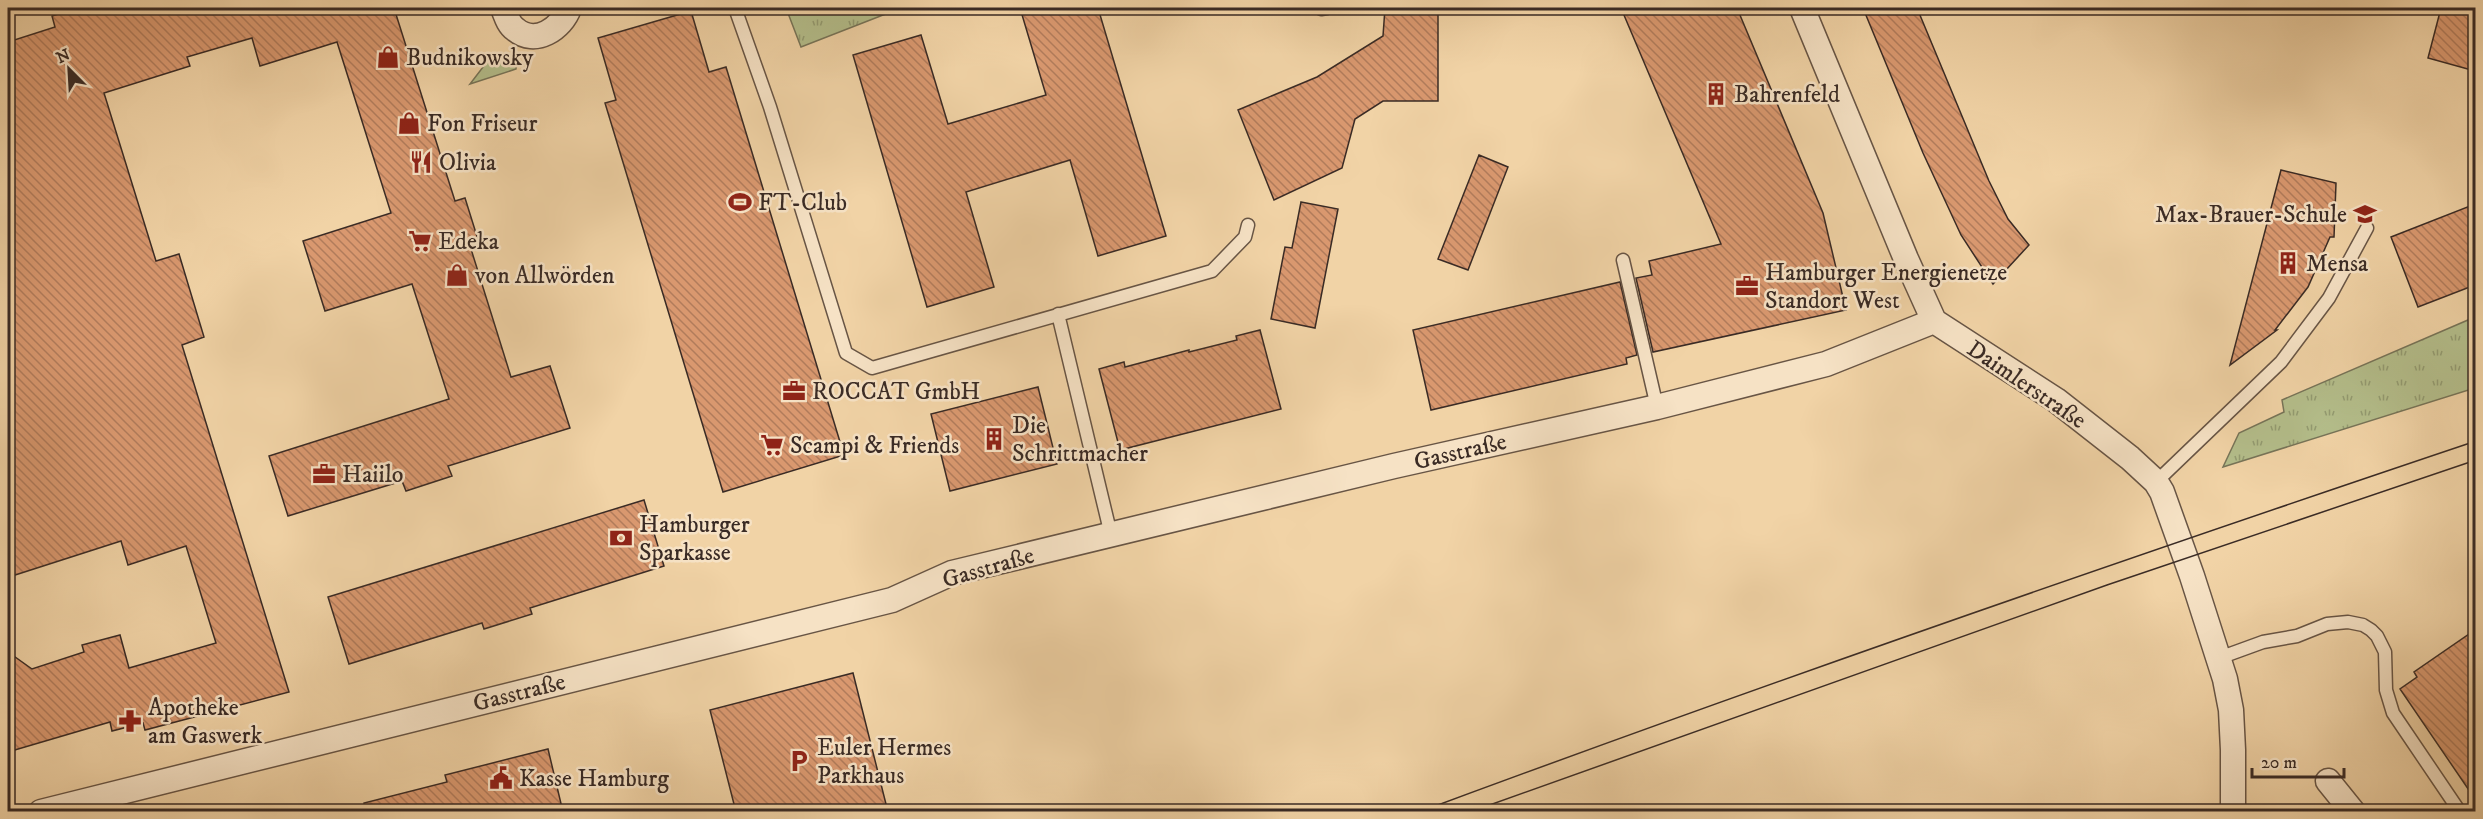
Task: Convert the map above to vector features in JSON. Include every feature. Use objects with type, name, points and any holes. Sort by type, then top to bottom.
[{"type":"street","points":[[503,8],[508,21],[515,30],[525,35],[536,36],[545,34],[556,27],[566,18],[569,8]]},
{"type":"street","points":[[1802,8],[1934,321]]},
{"type":"street","name":"Gasstraße","points":[[41,812],[892,600],[952,573],[1394,466],[1657,407],[1826,364],[1934,321]]},
{"type":"street","name":"Daimlerstraße","points":[[1934,321],[2056,400],[2130,458],[2156,482],[2167,503],[2219,658],[2231,710],[2234,812]]},
{"type":"street","points":[[2328,781],[2353,812]]},
{"type":"lane","points":[[735,8],[773,117],[846,353],[872,368],[1212,271],[1245,237],[1248,225]]},
{"type":"lane","points":[[2156,482],[2281,362],[2329,298],[2367,228]]},
{"type":"lane","points":[[1623,261],[1657,407]]},
{"type":"lane","points":[[1058,314],[1111,535]]},
{"type":"lane","points":[[2219,658],[2263,642],[2297,636],[2327,624],[2348,622],[2363,625],[2371,630],[2377,636],[2385,652],[2386,690],[2394,713],[2460,812]]},
{"type":"green space","points":[[786,8],[901,8],[801,47]]},
{"type":"green space","points":[[493,54],[516,65],[516,69],[470,84]]},
{"type":"green space","points":[[2475,317],[2475,388],[2223,467],[2239,433],[2284,412],[2282,400]]},
{"type":"building","points":[[78,8],[394,8],[455,201],[465,198],[480,246],[471,249],[511,377],[550,366],[570,428],[448,466],[452,476],[406,491],[402,481],[288,516],[269,456],[449,399],[412,284],[325,311],[303,241],[391,213],[337,42],[260,66],[252,38],[187,57],[190,66],[104,93],[156,261],[179,254],[204,337],[182,345],[289,692],[145,730],[143,723],[112,731],[110,722],[8,752],[8,652],[32,669],[84,652],[82,645],[120,635],[129,668],[216,643],[186,546],[128,565],[121,541],[12,576],[8,562],[8,42],[55,27],[52,16]]},
{"type":"building","points":[[1020,8],[1098,8],[1166,236],[1098,256],[1070,160],[966,192],[994,287],[927,307],[853,55],[921,35],[948,124],[1046,95]]},
{"type":"building","points":[[1385,8],[1438,8],[1438,101],[1383,101],[1355,119],[1342,168],[1274,200],[1238,110],[1317,77],[1383,36]]},
{"type":"building","points":[[1621,8],[1737,8],[1823,213],[1846,310],[1653,352],[1636,278],[1652,275],[1649,261],[1721,244]]},
{"type":"building","points":[[1863,8],[1917,8],[1989,181],[2008,219],[2029,245],[1993,284],[1961,235],[1923,153]]},
{"type":"building","points":[[2441,8],[2455,8],[2475,13],[2475,71],[2428,58]]},
{"type":"building","points":[[691,11],[709,72],[726,67],[844,455],[723,492],[605,103],[616,100],[598,38]]},
{"type":"building","points":[[1479,155],[1508,167],[1468,270],[1438,259]]},
{"type":"building","name":"Mensa","points":[[2281,170],[2336,183],[2334,237],[2330,237],[2308,287],[2275,330],[2277,330],[2230,365]]},
{"type":"building","points":[[1301,202],[1338,209],[1315,328],[1271,319],[1285,247],[1292,248]]},
{"type":"building","points":[[2475,204],[2475,285],[2418,307],[2391,237]]},
{"type":"building","points":[[1620,282],[1637,355],[1626,358],[1627,364],[1431,410],[1413,330]]},
{"type":"building","points":[[1260,330],[1281,409],[1120,450],[1099,369],[1124,362],[1125,367],[1189,350],[1189,352],[1237,340],[1236,336]]},
{"type":"building","name":"Die Schrittmacher","points":[[1038,387],[1057,464],[950,491],[931,414]]},
{"type":"building","points":[[644,500],[664,566],[530,608],[532,614],[484,629],[482,623],[349,664],[328,597]]},
{"type":"building","points":[[2475,630],[2475,799],[2400,689],[2417,677],[2414,672]]},
{"type":"building","name":"Euler Hermes Parkhaus","points":[[853,673],[888,812],[736,812],[710,710]]},
{"type":"building","name":"Kasse Hamburg","points":[[548,749],[563,812],[365,812],[364,803],[447,782],[445,775]]},
{"type":"tram line","points":[[1419,812],[1946,622],[2476,441]]},
{"type":"tram line","points":[[1470,812],[2107,585],[2476,460]]},
{"type":"place","name":"Budnikowsky","points":[[388,57]]},
{"type":"place","name":"Bahrenfeld","points":[[1716,94]]},
{"type":"place","name":"Fon Friseur","points":[[409,123]]},
{"type":"place","name":"Olivia","points":[[421,162]]},
{"type":"place","name":"FT-Club","points":[[740,202]]},
{"type":"place","name":"Max-Brauer-Schule","points":[[2365,214]]},
{"type":"place","name":"Edeka","points":[[420,241]]},
{"type":"place","name":"Mensa","points":[[2288,263]]},
{"type":"place","name":"von Allwörden","points":[[457,275]]},
{"type":"place","name":"Hamburger Energienetze Standort West","points":[[1747,286]]},
{"type":"place","name":"ROCCAT GmbH","points":[[794,391]]},
{"type":"place","name":"Die Schrittmacher","points":[[994,439]]},
{"type":"place","name":"Scampi & Friends","points":[[772,445]]},
{"type":"place","name":"Haiilo","points":[[324,474]]},
{"type":"place","name":"Hamburger Sparkasse","points":[[621,538]]},
{"type":"place","name":"Apotheke am Gaswerk","points":[[130,721]]},
{"type":"place","name":"Euler Hermes Parkhaus","points":[[799,761]]},
{"type":"place","name":"Kasse Hamburg","points":[[501,778]]}]
